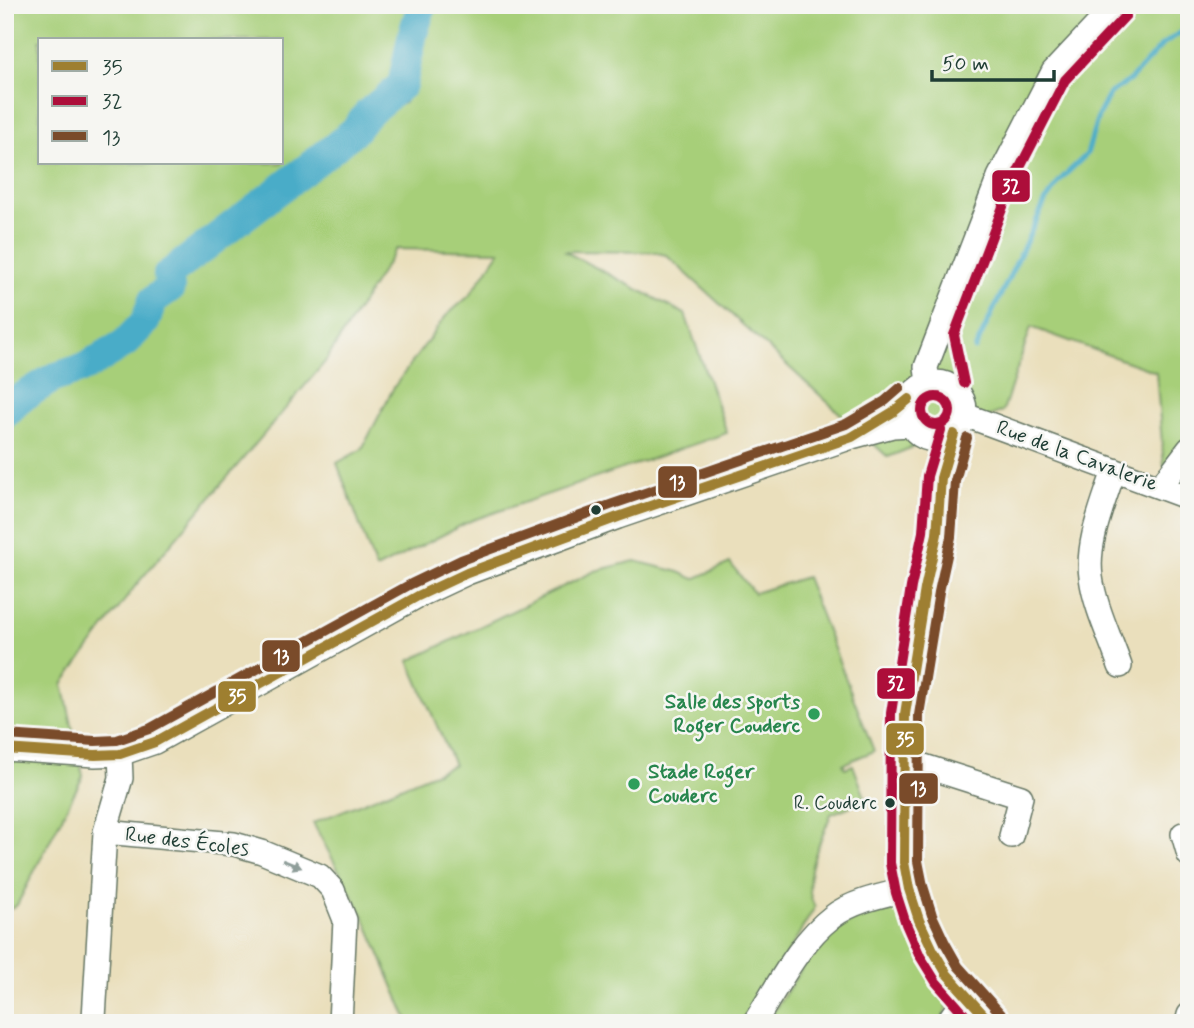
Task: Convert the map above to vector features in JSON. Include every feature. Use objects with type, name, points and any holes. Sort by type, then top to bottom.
[{"type":"street","points":[[939,384],[939,334],[999,177],[1054,72],[1116,5]]},
{"type":"street","points":[[950,430],[916,433],[910,425],[906,407],[914,392],[939,384],[962,398],[950,430],[941,478],[937,534],[925,589],[905,714],[904,862],[919,920],[933,950],[965,997],[991,1023]]},
{"type":"street","points":[[852,437],[909,399]]},
{"type":"street","points":[[5,749],[120,754],[155,742],[418,596],[467,573],[618,517],[852,437],[893,426],[910,425]]},
{"type":"street","name":"Rue de la Cavalerie","points":[[950,430],[1114,470],[1189,498]]},
{"type":"street","points":[[1160,487],[1189,449]]},
{"type":"street","points":[[1114,470],[1093,539],[1090,575],[1098,607],[1120,666]]},
{"type":"street","points":[[94,1018],[105,832],[121,778],[120,754]]},
{"type":"street","points":[[905,760],[1021,797],[1011,836]]},
{"type":"street","name":"Rue des Écoles","points":[[105,832],[234,844],[262,852],[320,876],[333,890],[345,920],[340,1023]]},
{"type":"street","points":[[754,1023],[802,950],[833,916],[869,900],[909,889]]},
{"type":"street","points":[[947,1023],[965,997]]},
{"type":"street","points":[[1187,1023],[1189,1015]]},
{"type":"green space","points":[[5,5],[1189,5],[1189,485],[1164,467],[1156,372],[1031,327],[1003,411],[888,457],[666,255],[652,252],[564,251],[685,314],[727,433],[470,521],[376,569],[337,463],[362,449],[394,387],[446,316],[469,296],[500,251],[396,249],[325,362],[136,585],[63,684],[83,776],[17,905],[5,912]]},
{"type":"green space","name":"Stade Roger Couderc","points":[[635,561],[679,572],[694,579],[730,563],[754,593],[806,577],[874,751],[843,764],[845,768],[853,765],[866,800],[831,814],[810,873],[809,885],[815,907],[758,1003],[740,1023],[409,1023],[365,919],[313,823],[454,765],[409,661],[595,571]]},
{"type":"green space","points":[[889,906],[907,921],[951,998],[941,1023],[766,1023],[810,956],[841,926]]},
{"type":"water","points":[[422,5],[428,5],[416,42],[409,96],[404,103],[372,116],[341,150],[271,203],[243,233],[174,277],[158,302],[149,329],[137,341],[93,368],[41,390],[15,416],[5,422],[5,414],[21,398],[53,378],[86,367],[125,343],[143,325],[153,300],[166,284],[168,275],[331,151],[355,130],[368,113],[402,86]]},
{"type":"waterway","points":[[5,414],[21,398],[53,378],[86,367],[125,343],[145,322],[153,300],[170,288],[168,275],[331,150],[355,130],[368,113],[402,85],[422,5]]},
{"type":"waterway","points":[[975,349],[1046,200],[1062,178],[1087,154],[1098,116],[1110,93],[1129,81],[1163,44],[1189,27]]},
{"type":"transit line","name":"32","points":[[964,383],[954,335],[1012,183],[1065,80],[1126,15]]},
{"type":"transit line","name":"13","points":[[6,735],[95,741],[117,740],[149,729],[411,584],[461,560],[613,504],[846,424],[885,401],[900,388]]},
{"type":"transit line","name":"32","points":[[936,397],[946,401],[950,411],[946,421],[936,425],[926,421],[922,411],[926,401],[936,397]]},
{"type":"transit line","name":"35","points":[[5,749],[120,754],[155,742],[418,596],[467,573],[618,517],[852,437],[909,399]]},
{"type":"transit line","name":"32","points":[[941,430],[927,476],[923,532],[911,587],[891,713],[890,863],[896,893],[920,956],[936,982],[972,1023]]},
{"type":"transit line","name":"35","points":[[954,434],[941,478],[937,534],[925,589],[905,714],[904,862],[919,920],[933,950],[947,974],[991,1023]]},
{"type":"transit line","name":"13","points":[[967,438],[955,481],[951,537],[919,715],[918,861],[932,915],[945,943],[958,966],[1001,1014]]},
{"type":"place","name":"Salle des sports Roger Couderc","points":[[814,714]]},
{"type":"place","name":"Stade Roger Couderc","points":[[634,784]]},
{"type":"place","name":"R. Couderc","points":[[890,803]]}]
